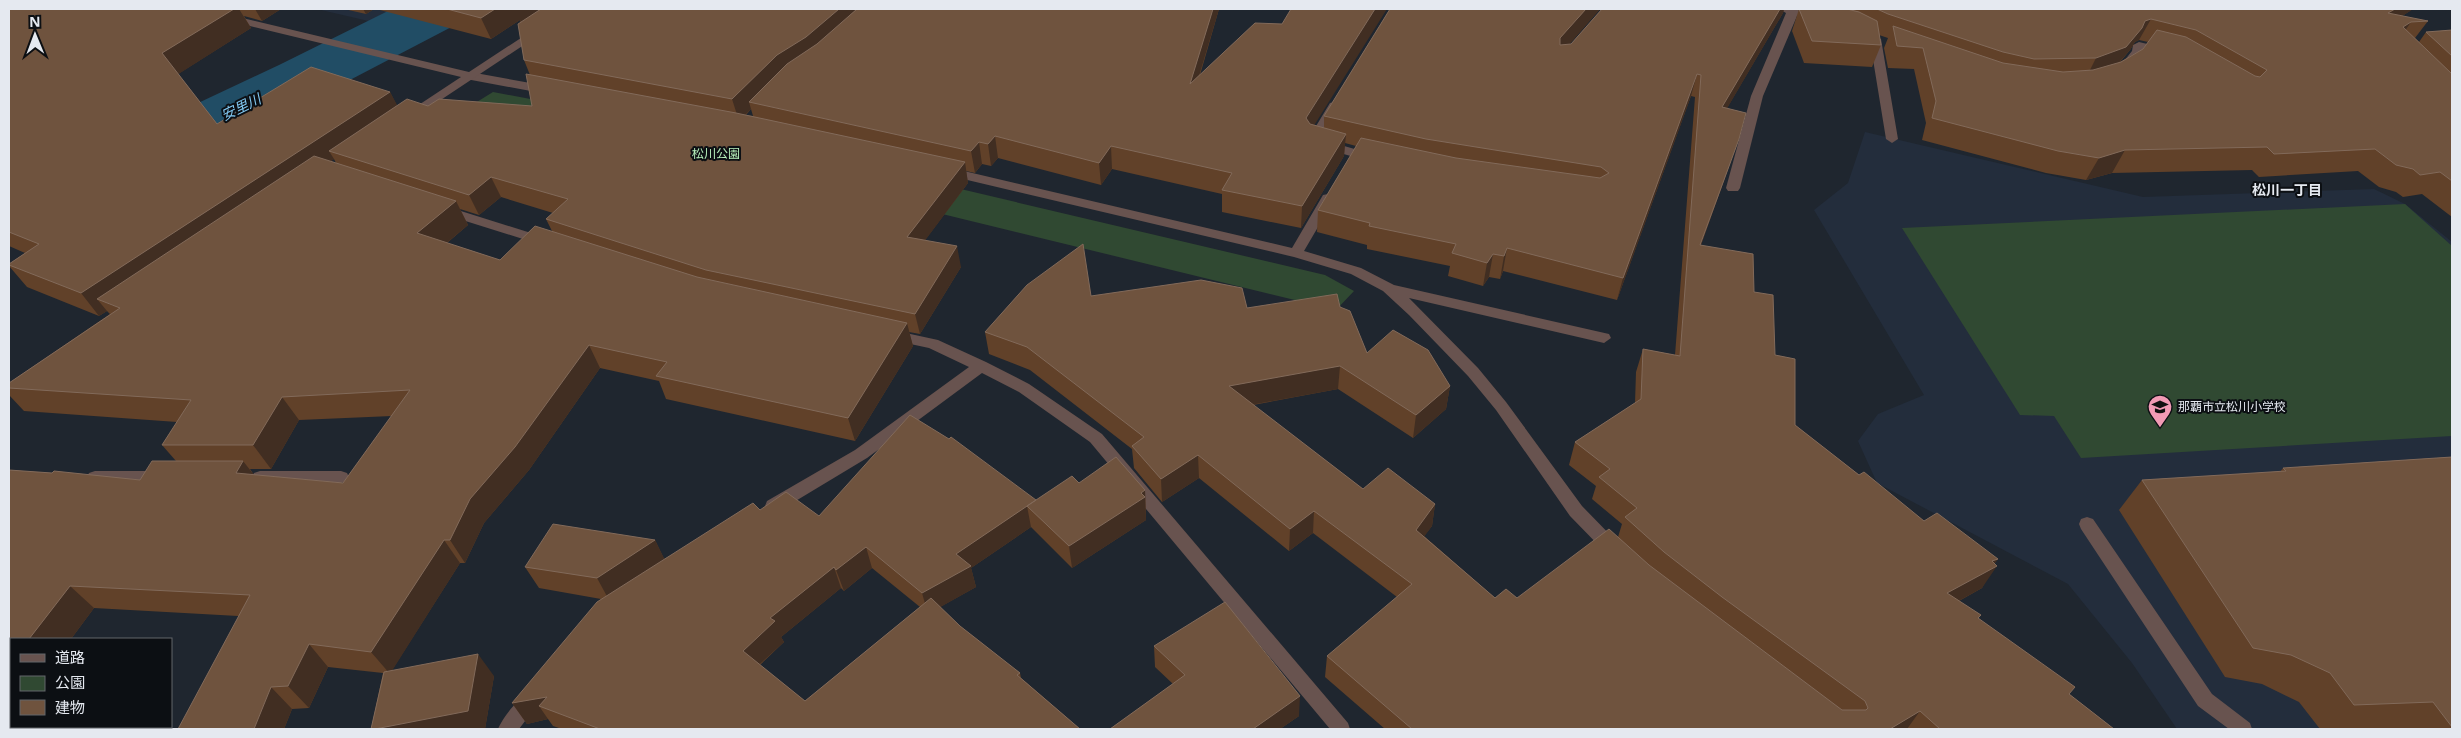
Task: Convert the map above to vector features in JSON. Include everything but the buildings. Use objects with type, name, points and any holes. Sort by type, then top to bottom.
[{"type":"street","points":[[192,9],[470,76],[557,92]]},
{"type":"street","points":[[397,124],[572,9]]},
{"type":"street","points":[[1733,188],[1758,96],[1789,10],[1829,22]]},
{"type":"street","points":[[1863,33],[1880,40],[1892,139]]},
{"type":"street","points":[[2119,73],[2138,52],[2140,44],[2178,55]]},
{"type":"street","points":[[1342,93],[1313,141],[1356,156]]},
{"type":"street","points":[[931,168],[1296,253],[1356,271],[1388,288],[1473,372],[1501,406],[1576,511],[1598,535],[1626,560]]},
{"type":"street","points":[[1296,253],[1335,186]]},
{"type":"street","points":[[427,205],[560,247]]},
{"type":"street","points":[[1388,288],[1604,338]]},
{"type":"street","points":[[875,331],[933,344],[981,366],[1024,388],[1096,438],[1341,729]]},
{"type":"street","points":[[759,515],[861,454],[981,366]]},
{"type":"street","points":[[82,477],[182,477]]},
{"type":"street","points":[[242,477],[341,477]]},
{"type":"street","points":[[2087,524],[2205,700],[2243,729]]},
{"type":"street","points":[[508,729],[545,684]]},
{"type":"shaded area","points":[[317,9],[404,9],[377,23]]},
{"type":"shaded area","name":"那覇市立松川小学校","points":[[1865,132],[2143,197],[2374,189],[2405,204],[2452,242],[2452,729],[2177,729],[2132,663],[2068,584],[1877,483],[1858,441],[1878,414],[1924,395],[1814,210],[1848,183]]},
{"type":"green space","name":"松川公園","points":[[493,92],[778,146],[1325,275],[1354,291],[1336,310],[807,181],[459,113]]},
{"type":"green space","points":[[2405,204],[2452,246],[2452,436],[2081,458],[2054,416],[2020,415],[1902,228]]},
{"type":"waterway","name":"安里川","points":[[9,202],[59,188],[119,167],[302,79],[439,9]]},
{"type":"place","name":"那覇市立松川小学校","points":[[2160,428]]},
{"type":"district","name":"松川一丁目","points":[[2287,190]]}]
